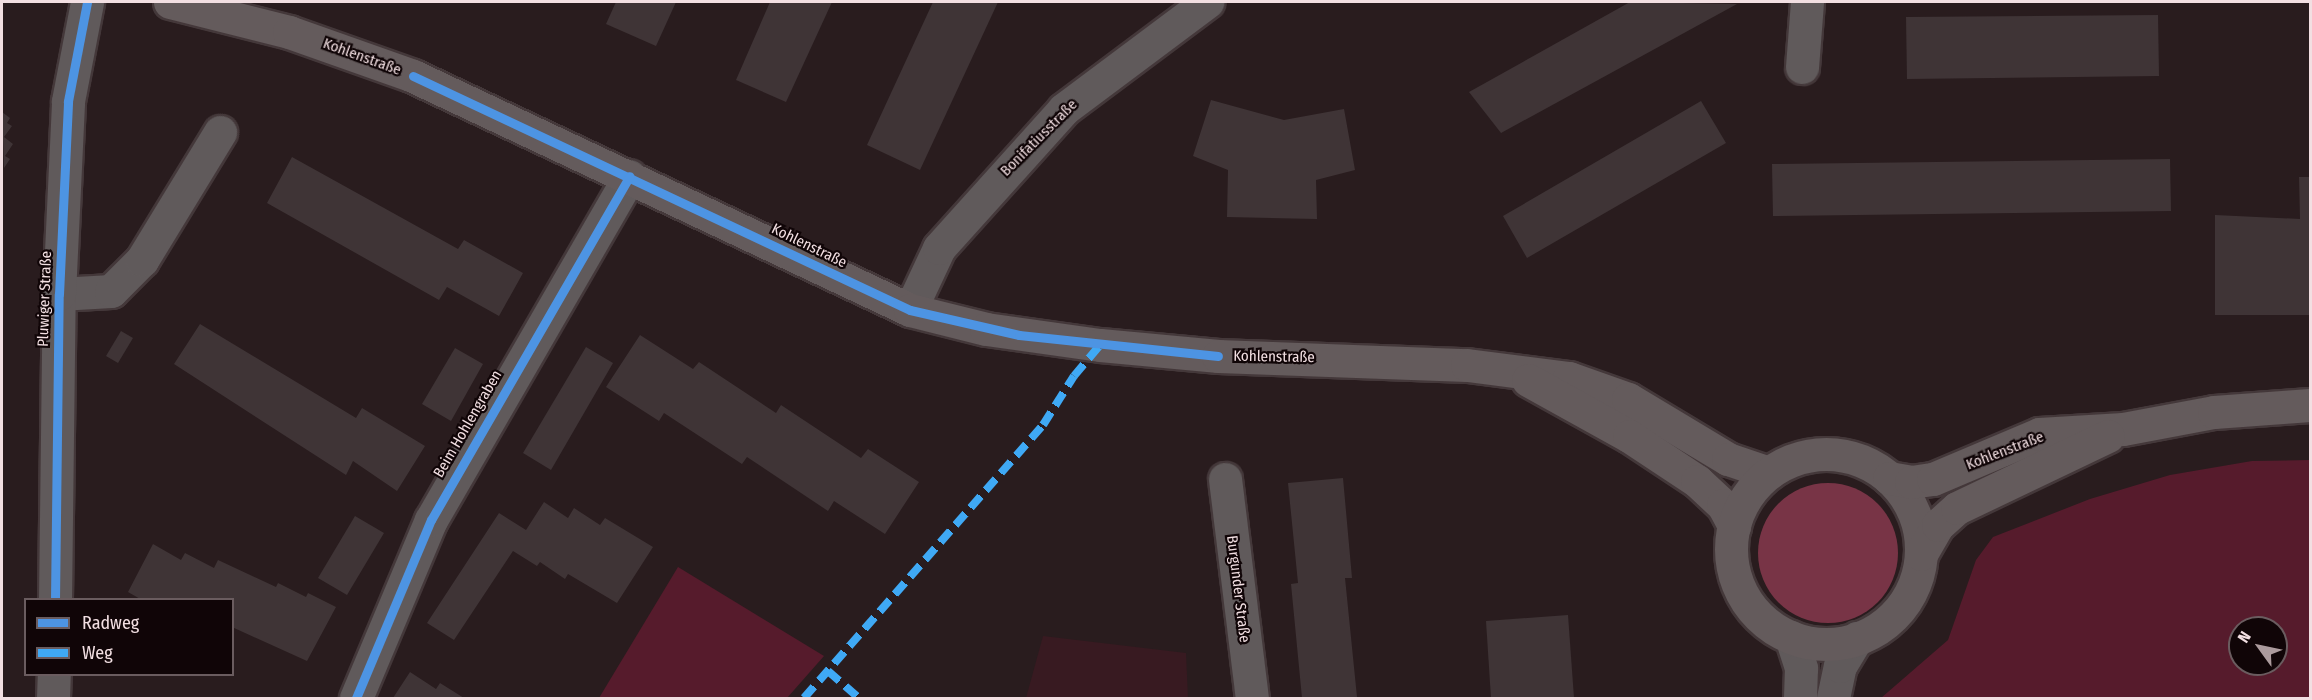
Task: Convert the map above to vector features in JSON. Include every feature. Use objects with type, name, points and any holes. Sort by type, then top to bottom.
[{"type":"main road","name":"Kohlenstraße","points":[[170,2],[290,32],[394,69],[630,176],[910,310],[986,329],[1111,346],[1218,356],[1378,359],[1509,369],[1598,385],[1652,410],[1728,459],[1769,473]]},
{"type":"main road","name":"Kohlenstraße","points":[[1509,369],[1629,436],[1697,481],[1723,505],[1734,526]]},
{"type":"main road","name":"Kohlenstraße","points":[[1889,478],[1911,482],[1933,479],[2038,434],[2123,429],[2214,412],[2310,405]]},
{"type":"main road","name":"Kohlenstraße","points":[[1921,554],[1913,512],[1889,478],[1866,462],[1830,454],[1794,459],[1769,473],[1749,492],[1734,526],[1731,553],[1739,588],[1761,618],[1791,637],[1824,643],[1857,638],[1882,625],[1902,605],[1915,581],[1921,554],[1938,525],[1958,508],[2123,429]]},
{"type":"street","name":"Pluwiger Straße","points":[[55,598],[59,294],[68,101],[87,2]]},
{"type":"street","points":[[1802,67],[1807,2]]},
{"type":"street","name":"Bonifatiusstraße","points":[[910,310],[939,248],[1064,109],[1202,3]]},
{"type":"street","points":[[59,294],[111,291],[119,284],[142,260],[220,132]]},
{"type":"street","name":"Beim Hohlengraben","points":[[356,699],[432,520],[630,176]]},
{"type":"street","name":"Burgunder Straße","points":[[1225,479],[1252,699]]},
{"type":"street","points":[[1791,637],[1801,668],[1800,699]]},
{"type":"street","points":[[1833,699],[1840,666],[1857,638]]},
{"type":"street","points":[[53,699],[54,676]]},
{"type":"shaded area","points":[[2310,460],[2310,698],[1881,698],[1948,640],[1976,560],[1993,537],[2090,499],[2170,475],[2252,461]]},
{"type":"shaded area","points":[[1828,483],[1855,489],[1867,495],[1877,504],[1886,514],[1892,526],[1898,553],[1892,580],[1886,592],[1877,602],[1867,611],[1855,617],[1828,623],[1801,617],[1789,611],[1779,602],[1770,592],[1764,580],[1758,553],[1764,526],[1770,514],[1779,504],[1789,495],[1801,489]]},
{"type":"shaded area","points":[[678,567],[824,656],[787,698],[599,698]]},
{"type":"shaded area","points":[[1043,636],[1186,653],[1188,698],[1026,698]]},
{"type":"building","points":[[616,2],[676,2],[656,46],[606,24]]},
{"type":"building","points":[[770,2],[832,2],[786,102],[736,80]]},
{"type":"building","points":[[933,2],[998,2],[920,170],[867,145]]},
{"type":"building","points":[[1630,2],[1737,4],[1501,133],[1469,92]]},
{"type":"building","points":[[2158,15],[2159,76],[1907,79],[1906,17]]},
{"type":"building","points":[[1211,100],[1284,120],[1344,109],[1355,170],[1316,180],[1317,219],[1227,217],[1228,170],[1193,156]]},
{"type":"building","points":[[1701,101],[1726,143],[1527,258],[1503,216]]},
{"type":"building","points":[[2,112],[10,118],[7,123],[12,126],[4,137],[13,144],[5,156],[10,159],[4,168]]},
{"type":"building","points":[[292,157],[458,249],[464,240],[523,273],[499,316],[447,287],[439,300],[267,203]]},
{"type":"building","points":[[2170,159],[2171,211],[1773,216],[1772,164]]},
{"type":"building","points":[[2299,177],[2310,177],[2310,315],[2215,315],[2215,215],[2300,219]]},
{"type":"building","points":[[200,324],[356,418],[362,408],[425,446],[397,491],[353,461],[346,475],[174,364]]},
{"type":"building","points":[[121,331],[133,338],[118,363],[106,356]]},
{"type":"building","points":[[640,335],[693,369],[699,362],[776,413],[781,405],[861,458],[868,449],[919,482],[885,534],[834,501],[828,511],[747,457],[742,464],[664,413],[659,421],[606,387]]},
{"type":"building","points":[[586,347],[613,363],[551,470],[523,453]]},
{"type":"building","points":[[455,348],[483,364],[451,421],[422,404]]},
{"type":"building","points":[[1343,478],[1352,578],[1345,578],[1357,697],[1302,698],[1291,584],[1298,583],[1288,483]]},
{"type":"building","points":[[544,502],[568,518],[574,508],[600,525],[605,518],[653,547],[617,603],[568,574],[565,579],[540,562],[537,566],[513,551],[454,640],[427,623],[499,513],[526,530]]},
{"type":"building","points":[[355,516],[384,533],[347,595],[318,578]]},
{"type":"building","points":[[153,544],[181,560],[185,553],[214,568],[218,560],[276,587],[278,583],[306,597],[308,593],[336,607],[307,661],[234,628],[234,598],[138,598],[128,592]]},
{"type":"building","points":[[1568,615],[1574,698],[1491,698],[1486,621]]},
{"type":"building","points":[[410,672],[436,689],[440,683],[464,698],[393,698]]},
{"type":"marked path","points":[[804,698],[1043,425],[1074,376],[1100,345]]},
{"type":"marked path","points":[[828,671],[859,698]]},
{"type":"cycle path","points":[[55,598],[59,294],[68,101],[87,2]]},
{"type":"cycle path","points":[[413,76],[910,310],[1019,335],[1218,356]]},
{"type":"cycle path","points":[[356,698],[431,520],[630,176]]}]
